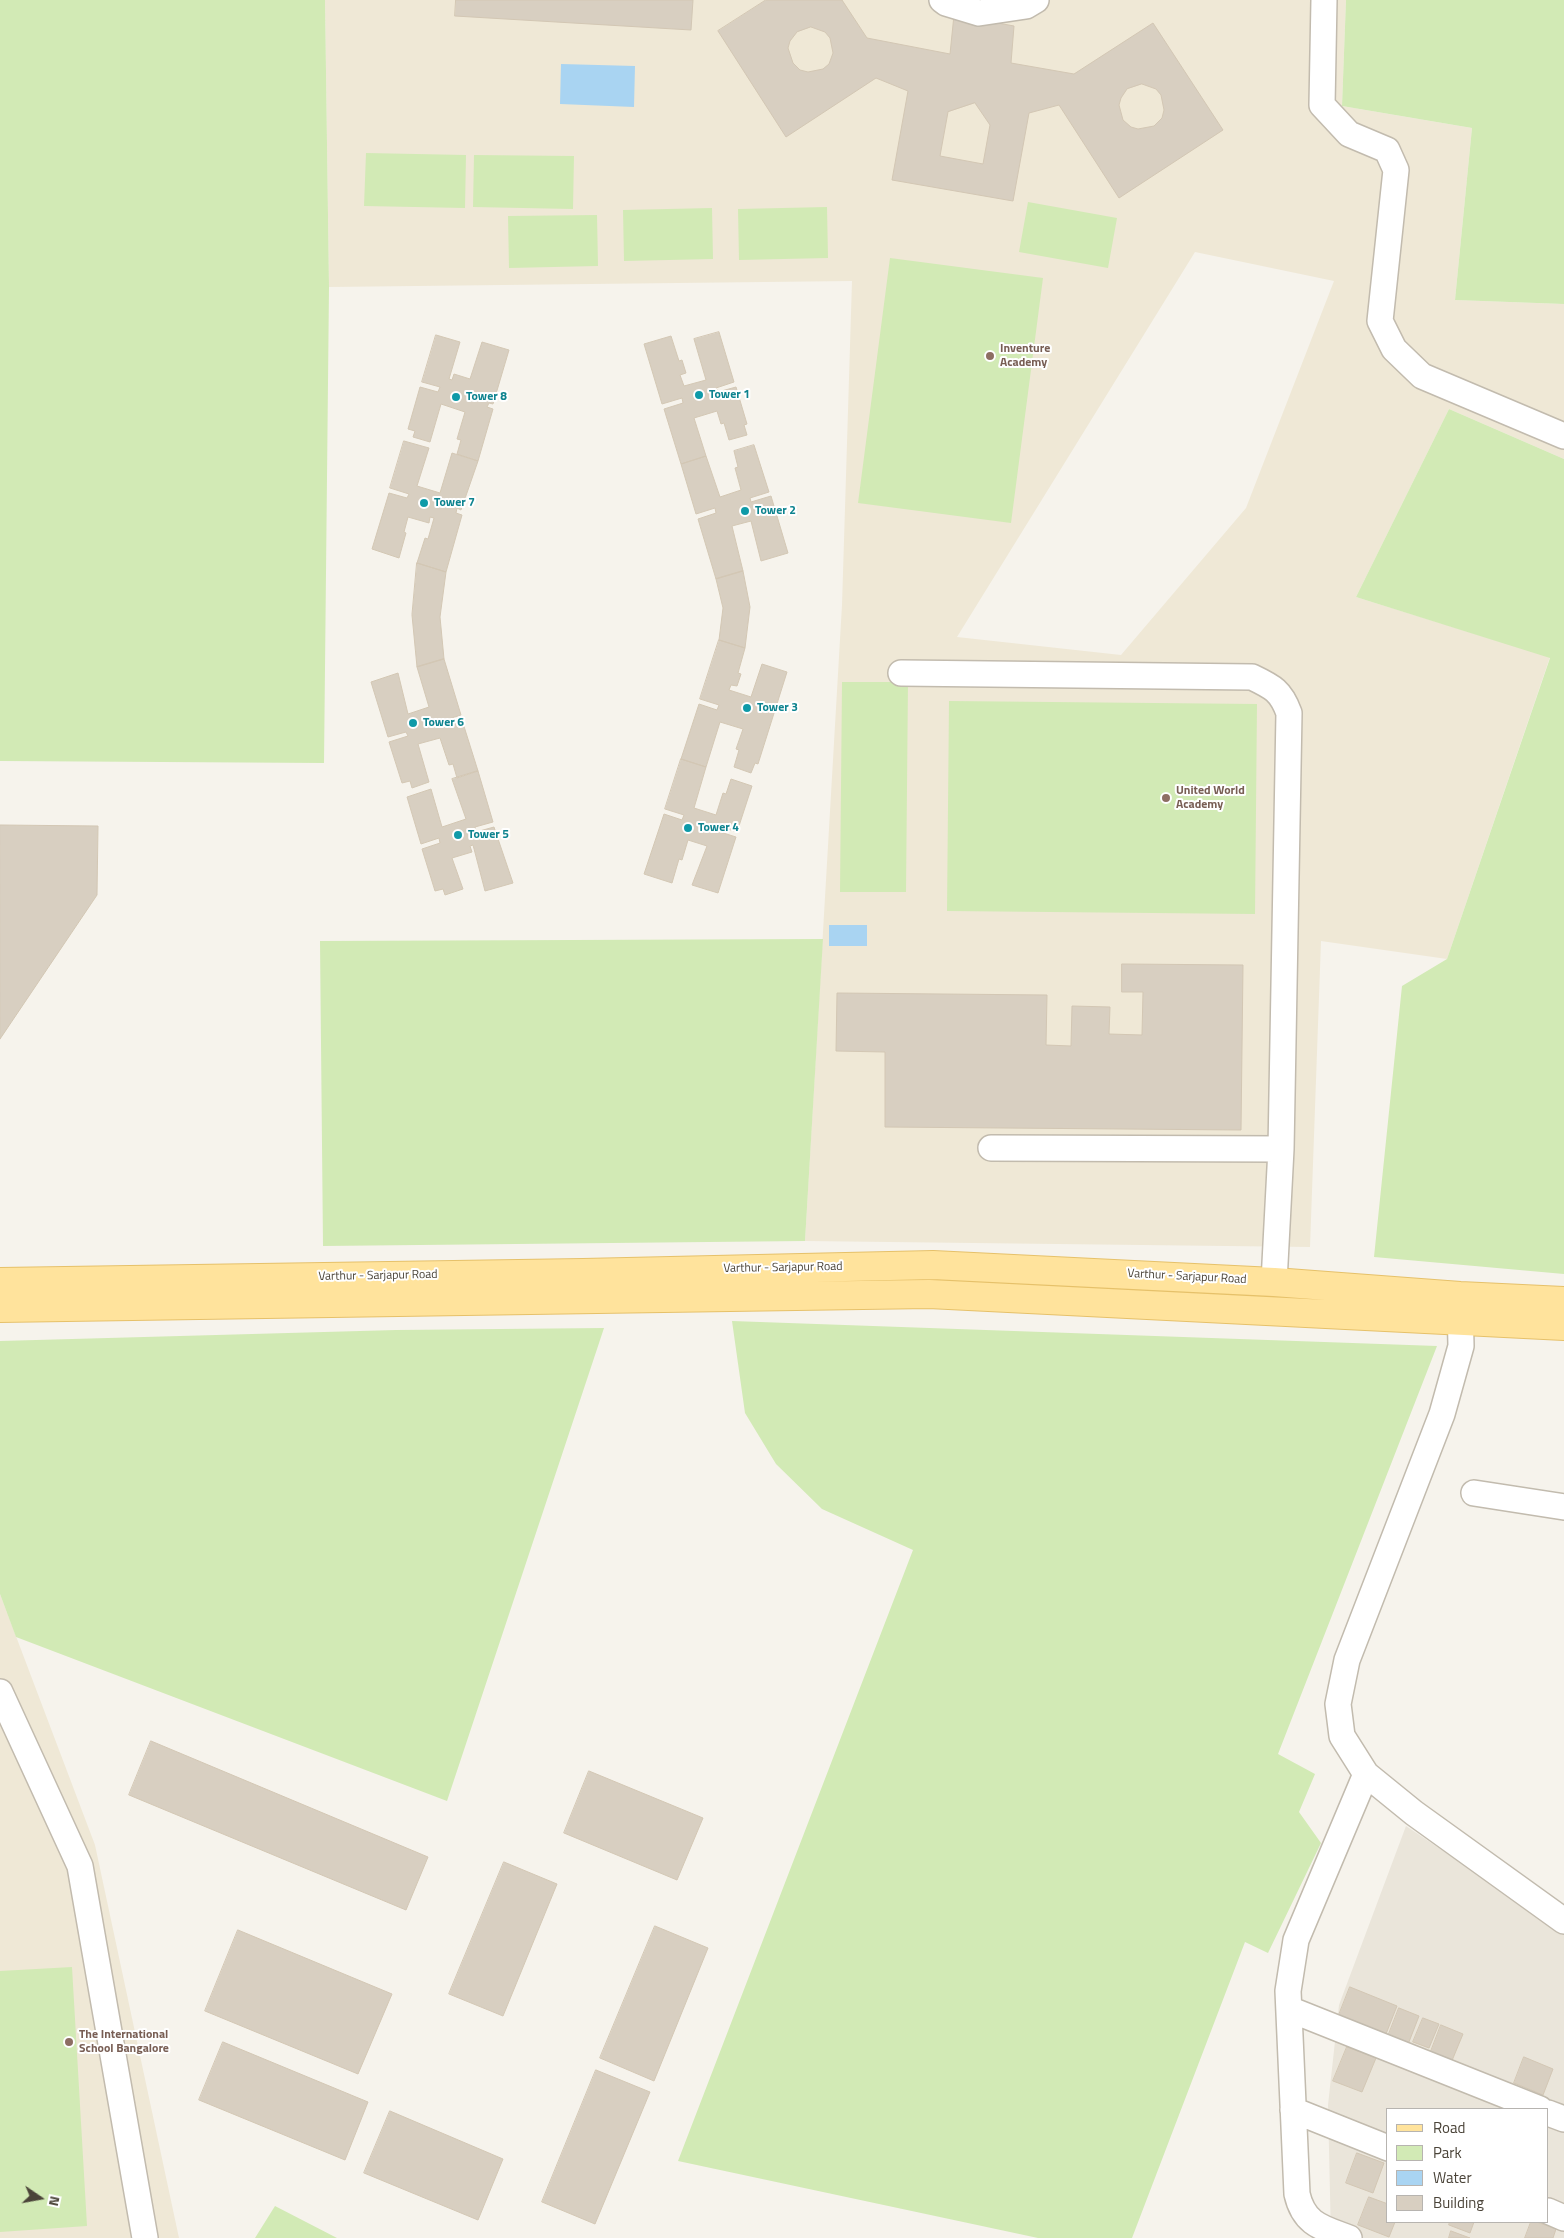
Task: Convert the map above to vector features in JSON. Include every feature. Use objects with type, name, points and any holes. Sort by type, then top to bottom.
[{"type":"main road","name":"Varthur - Sarjapur Road","points":[[0,1282],[583,1273],[932,1265],[1274,1282],[1461,1308],[1564,1326]]},
{"type":"main road","name":"Varthur - Sarjapur Road","points":[[0,1308],[930,1294],[1461,1308],[1564,1301]]},
{"type":"street","points":[[942,0],[946,3],[979,13],[1026,6],[1036,0]]},
{"type":"street","points":[[1324,0],[1322,105],[1349,134],[1387,150],[1396,170],[1380,321],[1394,349],[1422,376],[1564,436]]},
{"type":"street","points":[[900,673],[1252,677],[1272,686],[1284,698],[1289,713],[1281,1149],[1274,1282]]},
{"type":"street","points":[[991,1148],[1281,1149]]},
{"type":"street","points":[[1461,1308],[1461,1346],[1442,1414],[1347,1660],[1338,1704],[1342,1736],[1366,1774],[1414,1813],[1564,1921]]},
{"type":"street","points":[[1474,1493],[1564,1507]]},
{"type":"street","points":[[0,1692],[80,1866],[145,2238]]},
{"type":"street","points":[[1350,2238],[1313,2222],[1301,2209],[1297,2194],[1288,1991],[1296,1940],[1366,1774]]},
{"type":"street","points":[[1289,2009],[1537,2108]]},
{"type":"street","points":[[1293,2110],[1386,2147]]},
{"type":"street","points":[[1549,2112],[1564,2119]]},
{"type":"street","points":[[1549,2211],[1564,2218]]},
{"type":"shaded area","points":[[325,0],[1346,0],[1342,106],[1472,128],[1455,300],[1564,304],[1564,459],[1449,409],[1356,597],[1550,657],[1447,959],[1321,941],[1310,1247],[805,1241],[842,605],[852,281],[329,287]],"holes":[[[1195,252],[1334,281],[1246,508],[1121,655],[957,637]]]},
{"type":"shaded area","name":"The International School Bangalore","points":[[0,1594],[95,1845],[179,2238],[0,2238]]},
{"type":"shaded area","points":[[1406,1826],[1564,1932],[1564,2238],[1331,2238],[1328,2105],[1339,2005]]},
{"type":"green space","points":[[0,0],[325,0],[329,287],[324,763],[0,761]]},
{"type":"green space","points":[[1346,0],[1564,0],[1564,304],[1455,300],[1472,128],[1342,106]]},
{"type":"green space","points":[[366,153],[466,155],[465,208],[364,206]]},
{"type":"green space","points":[[474,155],[574,156],[573,209],[473,207]]},
{"type":"green space","points":[[1028,202],[1117,218],[1108,268],[1019,252]]},
{"type":"green space","points":[[827,207],[828,258],[739,260],[738,209]]},
{"type":"green space","points":[[712,208],[713,259],[624,261],[623,210]]},
{"type":"green space","points":[[597,215],[598,266],[509,268],[508,216]]},
{"type":"green space","points":[[890,258],[1043,278],[1011,523],[858,503]]},
{"type":"green space","points":[[1449,409],[1564,459],[1564,1274],[1374,1257],[1402,986],[1447,959],[1550,658],[1356,597]]},
{"type":"green space","points":[[842,682],[908,682],[906,892],[840,892]]},
{"type":"green space","points":[[949,701],[1257,704],[1255,914],[947,911]]},
{"type":"green space","points":[[823,939],[805,1241],[323,1246],[320,941]]},
{"type":"green space","points":[[732,1321],[1437,1346],[1278,1754],[1315,1774],[1299,1812],[1321,1843],[1268,1953],[1245,1942],[1132,2238],[1038,2238],[678,2161],[913,1550],[822,1509],[776,1464],[745,1413]]},
{"type":"green space","points":[[604,1328],[447,1801],[16,1637],[0,1594],[0,1341],[396,1330]]},
{"type":"green space","points":[[72,1967],[87,2226],[0,2232],[0,1971]]},
{"type":"green space","points":[[275,2206],[337,2238],[255,2238]]},
{"type":"water","points":[[561,64],[635,66],[634,107],[560,104]]},
{"type":"water","points":[[829,925],[867,925],[867,946],[829,946]]},
{"type":"building","points":[[456,0],[693,0],[691,30],[455,16]]},
{"type":"building","points":[[766,0],[842,0],[867,38],[950,54],[954,15],[1014,26],[1011,63],[1074,74],[1153,23],[1223,130],[1119,198],[1059,105],[1029,113],[1013,201],[892,180],[908,91],[876,78],[786,137],[718,31]],"holes":[[[811,27],[825,32],[830,38],[833,53],[829,64],[823,69],[808,72],[800,70],[793,63],[788,48],[790,41],[797,32]],[[1142,84],[1156,89],[1161,95],[1164,110],[1162,118],[1154,126],[1138,129],[1131,127],[1123,120],[1119,105],[1127,89]],[[975,103],[990,125],[983,164],[940,156],[948,112]]]},
{"type":"building","name":"Tower 1","points":[[719,332],[734,382],[716,388],[718,392],[736,387],[747,424],[744,425],[747,435],[729,440],[724,423],[721,424],[717,411],[694,418],[706,456],[681,464],[664,409],[683,403],[682,398],[662,404],[644,344],[671,336],[679,361],[682,360],[686,373],[680,375],[684,386],[706,380],[694,339]]},
{"type":"building","name":"Tower 8","points":[[436,335],[460,342],[449,379],[452,380],[454,374],[470,379],[482,342],[509,350],[493,404],[489,403],[487,407],[493,409],[478,461],[457,454],[461,440],[457,439],[465,412],[441,404],[430,442],[413,437],[415,431],[408,429],[420,387],[438,392],[440,387],[422,382]]},
{"type":"building","name":"Tower 7","points":[[404,441],[429,448],[417,486],[440,493],[452,453],[478,461],[461,510],[457,508],[456,513],[462,515],[446,572],[417,563],[425,538],[428,539],[434,518],[430,517],[429,523],[408,517],[399,558],[372,549],[389,493],[407,498],[409,494],[390,488]]},
{"type":"building","name":"Tower 2","points":[[754,445],[769,492],[750,498],[751,502],[771,496],[788,553],[761,561],[751,521],[732,526],[743,571],[716,579],[698,519],[716,513],[715,508],[696,514],[681,464],[706,456],[720,497],[741,490],[735,468],[738,467],[734,451]]},
{"type":"building","points":[[417,563],[446,572],[440,617],[444,659],[417,667],[412,615]]},
{"type":"building","points":[[743,571],[750,607],[745,648],[719,640],[723,608],[716,579]]},
{"type":"building","name":"Tower 3","points":[[719,640],[745,648],[738,673],[741,674],[737,686],[731,685],[729,690],[751,697],[762,664],[787,672],[758,764],[755,763],[751,773],[734,767],[739,750],[736,749],[743,729],[720,722],[706,767],[681,759],[699,704],[717,710],[719,705],[700,699]]},
{"type":"building","name":"Tower 6","points":[[444,659],[461,715],[442,721],[443,726],[462,720],[478,771],[457,778],[453,764],[449,765],[440,738],[418,744],[429,782],[412,788],[410,781],[402,783],[389,742],[408,736],[406,732],[388,737],[371,682],[398,673],[408,714],[429,707],[417,667]]},
{"type":"building","name":"Tower 4","points":[[681,759],[706,767],[694,808],[716,815],[723,793],[726,794],[731,779],[752,786],[737,832],[719,826],[717,831],[736,837],[718,893],[692,885],[707,846],[688,840],[682,860],[679,859],[672,883],[644,874],[664,814],[682,820],[684,815],[665,809]]},
{"type":"building","name":"Tower 5","points":[[478,771],[493,822],[475,827],[476,832],[494,827],[513,883],[485,891],[473,845],[470,846],[472,852],[452,858],[463,889],[445,895],[443,889],[435,891],[422,849],[440,843],[439,838],[421,844],[407,797],[431,789],[442,827],[466,819],[452,779]]},
{"type":"building","points":[[0,825],[98,826],[97,895],[0,1039]]},
{"type":"building","points":[[1122,964],[1243,965],[1241,1130],[885,1127],[885,1052],[836,1051],[837,993],[1047,995],[1046,1045],[1071,1046],[1072,1006],[1110,1007],[1109,1034],[1142,1035],[1143,992],[1122,992]]},
{"type":"building","points":[[151,1741],[428,1857],[406,1910],[129,1795]]},
{"type":"building","points":[[589,1771],[703,1818],[677,1880],[564,1833]]},
{"type":"building","points":[[504,1862],[557,1884],[503,2016],[449,1994]]},
{"type":"building","points":[[655,1926],[708,1948],[654,2081],[600,2058]]},
{"type":"building","points":[[238,1930],[392,1994],[358,2074],[205,2011]]},
{"type":"building","points":[[1350,1987],[1397,2006],[1384,2039],[1337,2020]]},
{"type":"building","points":[[1399,2008],[1419,2016],[1407,2047],[1387,2039]]},
{"type":"building","points":[[1423,2018],[1439,2024],[1429,2048],[1413,2042]]},
{"type":"building","points":[[1441,2025],[1463,2034],[1451,2063],[1430,2054]]},
{"type":"building","points":[[223,2042],[368,2102],[345,2160],[199,2100]]},
{"type":"building","points":[[1347,2047],[1376,2058],[1362,2092],[1333,2081]]},
{"type":"building","points":[[1524,2057],[1553,2069],[1543,2095],[1514,2083]]},
{"type":"building","points":[[596,2070],[650,2092],[595,2224],[542,2202]]},
{"type":"building","points":[[390,2111],[503,2159],[478,2220],[364,2173]]},
{"type":"building","points":[[1357,2153],[1384,2163],[1373,2193],[1346,2183]]},
{"type":"building","points":[[1369,2197],[1386,2203],[1386,2223],[1395,2223],[1389,2237],[1358,2225]]},
{"type":"building","points":[[1450,2223],[1474,2223],[1470,2233],[1449,2225]]},
{"type":"building","points":[[1531,2223],[1540,2223],[1556,2229],[1553,2238],[1525,2238]]},
{"type":"building","points":[[1451,2231],[1470,2238],[1449,2238]]},
{"type":"place","name":"Inventure Academy","points":[[990,356]]},
{"type":"place","name":"Tower 1","points":[[699,395]]},
{"type":"place","name":"Tower 8","points":[[456,397]]},
{"type":"place","name":"Tower 7","points":[[424,503]]},
{"type":"place","name":"Tower 2","points":[[745,511]]},
{"type":"place","name":"Tower 3","points":[[747,708]]},
{"type":"place","name":"Tower 6","points":[[413,723]]},
{"type":"place","name":"United World Academy","points":[[1166,798]]},
{"type":"place","name":"Tower 4","points":[[688,828]]},
{"type":"place","name":"Tower 5","points":[[458,835]]},
{"type":"place","name":"The International School Bangalore","points":[[69,2042]]}]
